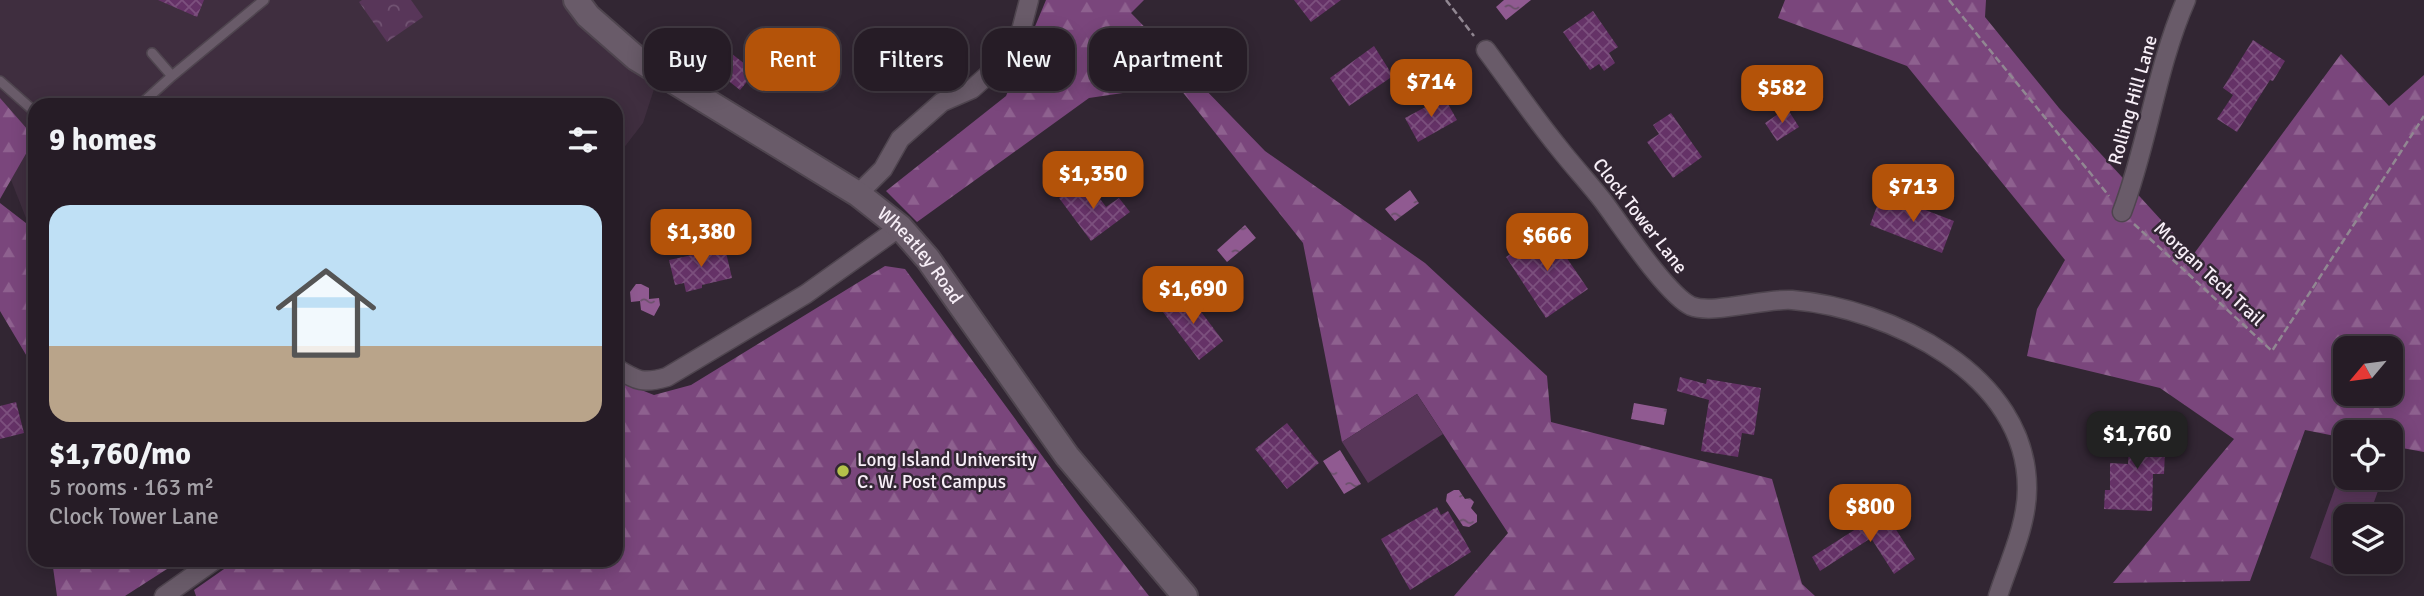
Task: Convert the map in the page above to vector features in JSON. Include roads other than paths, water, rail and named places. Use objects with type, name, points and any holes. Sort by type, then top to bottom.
[{"type":"main road","name":"Wheatley Road","points":[[576,0],[588,16],[636,58],[858,194],[900,227],[928,259],[1067,456],[1185,596]]},
{"type":"street","points":[[858,194],[883,169],[900,139],[942,102],[972,89],[1017,50],[1029,0]]},
{"type":"street","name":"Rolling Hill Lane","points":[[2122,212],[2130,192],[2157,83],[2186,0]]},
{"type":"street","name":"Clock Tower Lane","points":[[1486,50],[1558,148],[1598,195],[1674,295],[1693,307],[1788,300],[1829,304],[1881,319],[1940,349],[1974,377],[2004,414],[2018,438],[2024,456],[2027,489],[2022,523],[1998,596]]},
{"type":"street","points":[[623,372],[634,379],[649,382],[667,377],[806,293],[900,227]]},
{"type":"street","points":[[164,596],[205,567]]},
{"type":"lane","points":[[148,98],[264,0]]},
{"type":"lane","points":[[152,53],[172,76]]},
{"type":"lane","points":[[0,81],[28,106]]},
{"type":"water","points":[[1504,0],[1531,0],[1506,20],[1496,7]]},
{"type":"water","points":[[1410,190],[1419,203],[1395,221],[1385,209]]},
{"type":"water","points":[[1245,225],[1256,238],[1227,262],[1217,250]]},
{"type":"water","points":[[636,284],[649,288],[649,299],[659,298],[660,305],[654,316],[641,310],[640,301],[631,302],[630,292]]},
{"type":"water","points":[[1634,403],[1667,409],[1664,425],[1631,419]]},
{"type":"water","points":[[1340,450],[1361,484],[1344,494],[1323,461]]},
{"type":"water","points":[[1459,490],[1465,499],[1470,498],[1474,502],[1471,508],[1477,515],[1477,522],[1469,527],[1463,526],[1446,501],[1447,494]]},
{"type":"place","name":"Long Island University C. W. Post Campus","points":[[843,471]]}]
